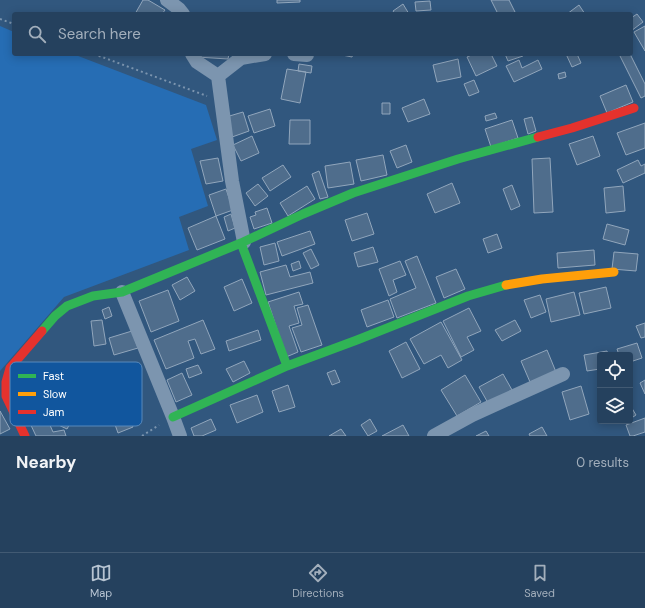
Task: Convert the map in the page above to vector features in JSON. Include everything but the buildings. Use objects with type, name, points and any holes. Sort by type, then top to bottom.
[{"type":"street","points":[[167,0],[179,8],[181,12]]},
{"type":"street","points":[[193,56],[197,62],[218,76],[242,242],[287,366]]},
{"type":"street","points":[[218,76],[241,58],[253,56]]},
{"type":"street","points":[[15,362],[55,316],[67,306],[93,296],[122,292],[353,194],[458,160],[572,128],[634,108]]},
{"type":"street","points":[[173,417],[287,366],[468,296],[500,286],[542,279],[614,272]]},
{"type":"street","points":[[122,292],[180,436]]},
{"type":"street","points":[[10,368],[3,382],[6,396],[10,404]]},
{"type":"street","points":[[434,436],[472,415],[563,374]]},
{"type":"street","points":[[20,426],[25,436]]},
{"type":"path","points":[[0,19],[12,23]]},
{"type":"path","points":[[99,56],[222,102]]},
{"type":"path","points":[[142,436],[173,417]]},
{"type":"shaded area","points":[[0,26],[12,31],[12,56],[78,56],[206,105],[217,140],[191,149],[208,206],[179,217],[189,250],[64,297],[0,371]]},
{"type":"traffic: fast","points":[[241,243],[303,214],[353,193],[458,159],[538,137]]},
{"type":"traffic: fast","points":[[42,331],[55,316],[67,306],[93,296],[122,292],[241,243],[287,366]]},
{"type":"traffic: fast","points":[[173,417],[287,366],[468,296],[506,285]]},
{"type":"traffic: slow","points":[[506,285],[542,279],[614,272]]},
{"type":"traffic: jam","points":[[538,137],[572,128],[634,108]]},
{"type":"traffic: jam","points":[[15,362],[42,331]]},
{"type":"traffic: jam","points":[[10,368],[6,382],[6,396],[10,404]]},
{"type":"traffic: jam","points":[[20,426],[25,436]]}]
